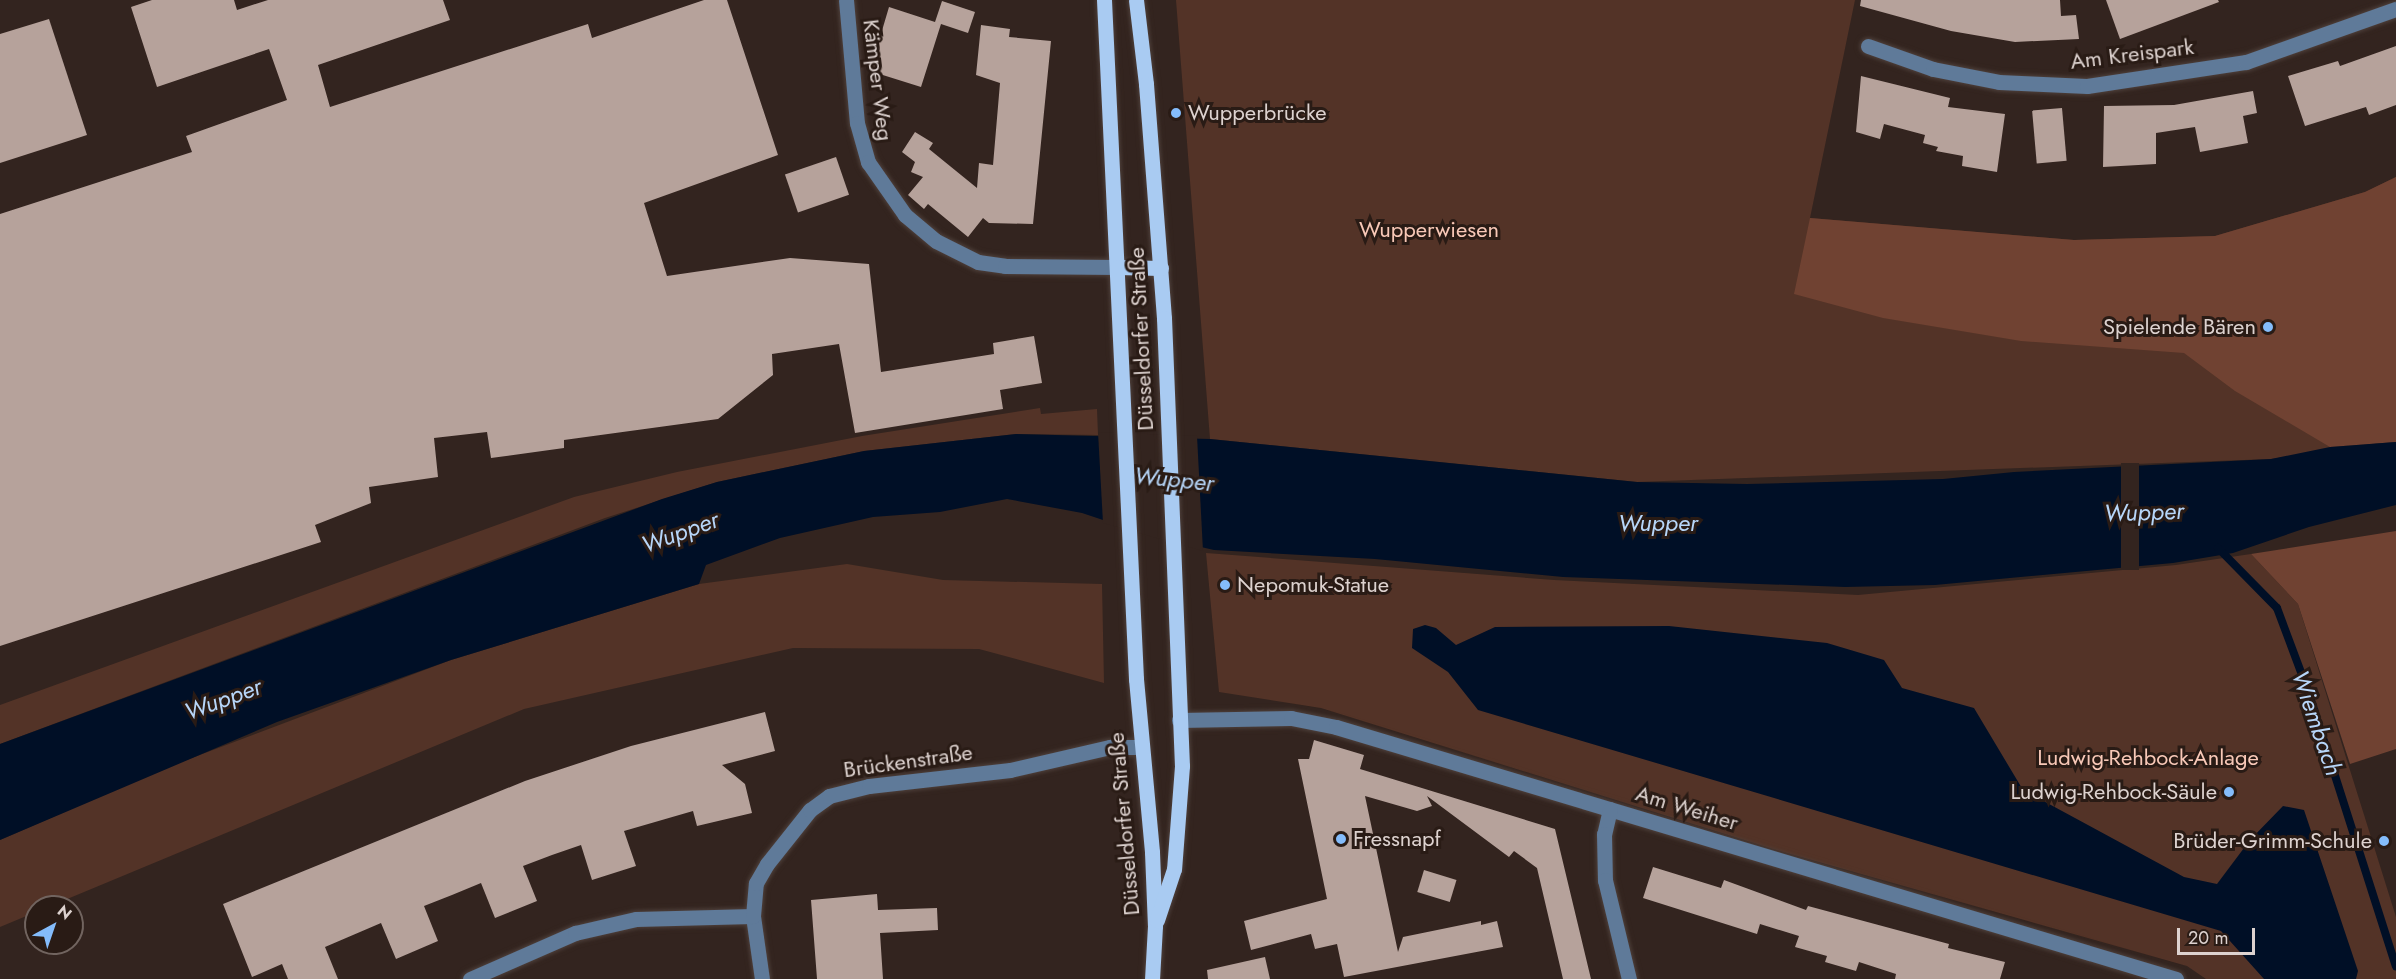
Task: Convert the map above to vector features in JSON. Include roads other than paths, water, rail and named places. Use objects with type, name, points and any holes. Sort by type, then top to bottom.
[{"type":"main road","name":"Düsseldorfer Straße","points":[[1104,0],[1140,747],[1155,926],[1152,979]]},
{"type":"main road","name":"Düsseldorfer Straße","points":[[1136,0],[1161,268],[1176,582],[1179,720],[1180,822],[1174,868],[1155,926]]},
{"type":"main road","points":[[1117,267],[1161,268]]},
{"type":"street","name":"Kämper Weg","points":[[846,0],[857,123],[868,162],[905,215],[936,241],[978,262],[1005,266],[1117,267]]},
{"type":"street","name":"Am Kreispark","points":[[1868,46],[1933,69],[1999,82],[2087,86],[2246,62],[2396,9]]},
{"type":"street","name":"Am Weiher","points":[[1179,720],[1291,718],[1336,727],[2176,979]]},
{"type":"street","name":"Brückenstraße","points":[[762,979],[753,916],[756,883],[767,864],[810,810],[829,796],[869,786],[1010,770],[1110,747],[1140,747]]},
{"type":"street","points":[[1610,809],[1604,834],[1605,880],[1629,979]]},
{"type":"street","points":[[472,979],[575,933],[626,921],[753,916]]},
{"type":"water","name":"Wupper","points":[[1016,434],[1210,439],[1637,482],[1747,484],[1943,479],[2014,472],[2271,459],[2330,447],[2396,442],[2396,505],[2309,527],[2233,553],[2173,563],[1935,585],[1845,587],[1563,577],[1375,559],[1214,550],[1145,534],[1082,513],[1007,499],[940,512],[873,517],[780,538],[706,565],[699,584],[451,660],[277,722],[0,840],[0,744],[662,499],[717,482],[864,451]]},
{"type":"water","points":[[1425,625],[1436,628],[1456,645],[1495,627],[1669,626],[1827,643],[1884,660],[1902,688],[1974,708],[2023,790],[2184,877],[2217,884],[2250,840],[2283,806],[2304,810],[2358,971],[2356,979],[2264,979],[2221,931],[1478,710],[1448,672],[1412,648],[1413,629]]},
{"type":"waterway","name":"Wiembach","points":[[2218,548],[2277,608],[2308,691],[2396,966]]},
{"type":"place","name":"Wupperbrücke","points":[[1176,113]]},
{"type":"place","name":"Spielende Bären","points":[[2268,327]]},
{"type":"place","name":"Nepomuk-Statue","points":[[1225,585]]},
{"type":"place","name":"Ludwig-Rehbock-Säule","points":[[2229,792]]},
{"type":"place","name":"Fressnapf","points":[[1341,839]]},
{"type":"place","name":"Brüder-Grimm-Schule","points":[[2384,841]]},
{"type":"park label","name":"Wupperwiesen","points":[[1429,230]]},
{"type":"park label","name":"Ludwig-Rehbock-Anlage","points":[[2148,758]]}]
